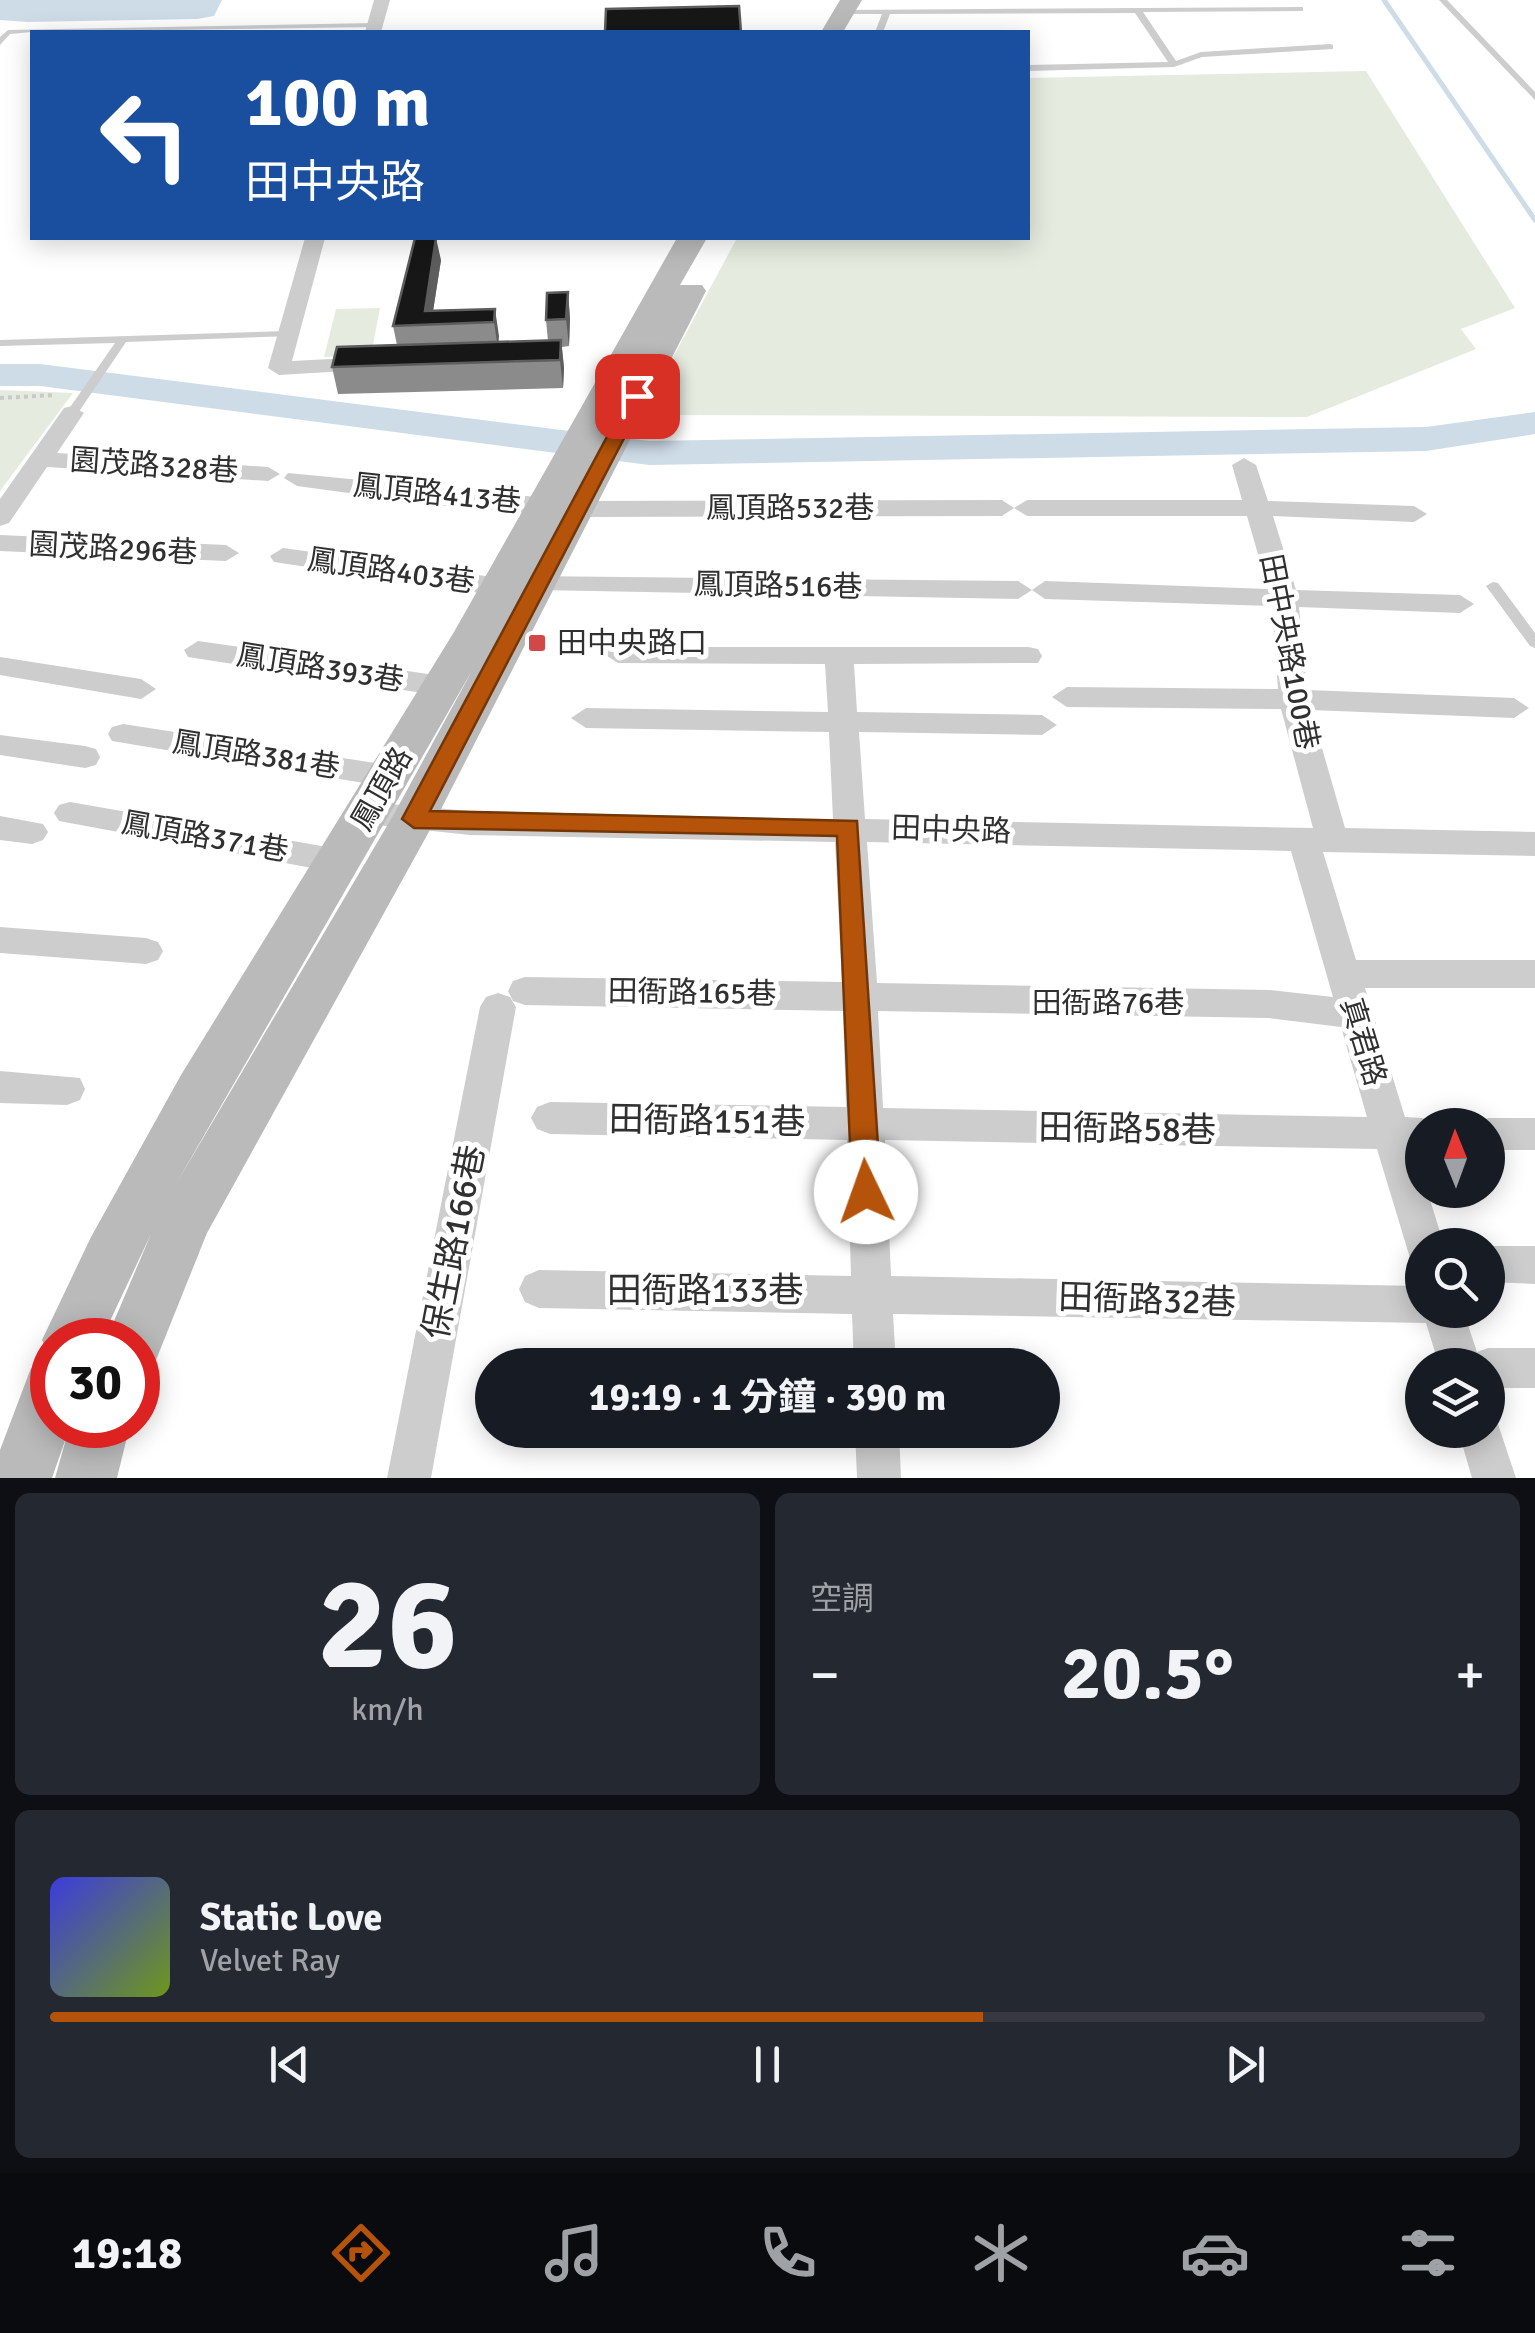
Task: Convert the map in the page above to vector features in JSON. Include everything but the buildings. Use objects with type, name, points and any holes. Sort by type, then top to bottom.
[{"type":"main road","points":[[813,30],[842,9]]},
{"type":"main road","name":"鳳頂路","points":[[605,428],[611,375],[691,240]]},
{"type":"main road","name":"鳳頂路","points":[[81,1318],[118,1236],[180,1124],[339,861],[390,803],[718,240]]},
{"type":"main road","name":"鳳頂路","points":[[144,1318],[184,1222],[390,803],[442,686],[519,585]]},
{"type":"main road","points":[[22,1478],[32,1448]]},
{"type":"main road","points":[[86,1478],[94,1448]]},
{"type":"street","points":[[374,28],[382,0]]},
{"type":"street","points":[[314,240],[279,368],[394,364]]},
{"type":"street","points":[[0,518],[40,460],[70,400]]},
{"type":"street","name":"園茂路328巷","points":[[40,460],[268,474]]},
{"type":"street","name":"田中央路100巷","points":[[1244,465],[1285,599],[1293,699],[1317,839]]},
{"type":"street","name":"鳳頂路413巷","points":[[297,478],[445,498],[561,508]]},
{"type":"street","name":"鳳頂路532巷","points":[[561,508],[1257,508],[1414,514]]},
{"type":"street","name":"園茂路296巷","points":[[0,543],[226,554]]},
{"type":"street","name":"鳳頂路403巷","points":[[283,556],[519,585]]},
{"type":"street","name":"鳳頂路516巷","points":[[519,585],[1032,590],[1460,604]]},
{"type":"street","name":"鳳頂路393巷","points":[[198,650],[442,686]]},
{"type":"street","points":[[618,654],[1028,656]]},
{"type":"street","points":[[840,656],[860,996],[874,1348]]},
{"type":"street","points":[[0,666],[141,689]]},
{"type":"street","points":[[1067,697],[1293,699],[1514,708]]},
{"type":"street","points":[[586,718],[1042,725]]},
{"type":"street","name":"鳳頂路381巷","points":[[123,734],[390,803]]},
{"type":"street","points":[[0,744],[85,757]]},
{"type":"street","name":"田中央路","points":[[390,803],[849,828],[1535,844]]},
{"type":"street","name":"鳳頂路371巷","points":[[70,813],[339,861]]},
{"type":"street","name":"真君路","points":[[1317,839],[1342,974],[1354,1014],[1405,1132]]},
{"type":"street","points":[[0,940],[146,951]]},
{"type":"street","points":[[1342,974],[1535,974]]},
{"type":"street","name":"田衙路165巷","points":[[511,999],[860,996]]},
{"type":"street","name":"田衙路76巷","points":[[860,996],[1029,1003],[1269,1004],[1354,1014]]},
{"type":"street","name":"保生路166巷","points":[[409,1478],[511,999]]},
{"type":"street","points":[[0,1086],[67,1089]]},
{"type":"street","name":"田衙路151巷","points":[[550,1118],[863,1125]]},
{"type":"street","name":"田衙路58巷","points":[[863,1125],[1405,1134]]},
{"type":"street","points":[[1505,1134],[1535,1134]]},
{"type":"street","points":[[1505,1264],[1535,1265]]},
{"type":"street","name":"田衙路133巷","points":[[539,1289],[872,1292]]},
{"type":"street","name":"田衙路32巷","points":[[872,1292],[1405,1304]]},
{"type":"street","points":[[1505,1368],[1535,1368]]},
{"type":"street","points":[[878,1448],[879,1478]]},
{"type":"street","points":[[1485,1448],[1494,1478]]},
{"type":"lane","points":[[1443,0],[1535,97]]},
{"type":"lane","points":[[842,9],[886,12],[1300,8]]},
{"type":"lane","points":[[1137,10],[1174,64]]},
{"type":"lane","points":[[881,30],[886,12]]},
{"type":"lane","points":[[191,30],[374,28]]},
{"type":"lane","points":[[0,42],[8,32],[30,32]]},
{"type":"lane","points":[[1030,68],[1174,64],[1201,56],[1330,47]]},
{"type":"lane","points":[[0,343],[288,334]]},
{"type":"lane","points":[[70,400],[97,375],[122,339]]},
{"type":"lane","points":[[1493,586],[1535,643]]},
{"type":"path","points":[[0,398],[70,400]]},
{"type":"shaded area","points":[[0,0],[222,0],[214,16],[197,19],[27,22],[0,20]]},
{"type":"shaded area","points":[[1366,71],[1515,308],[1461,329],[1476,349],[1307,417],[656,415],[647,406],[736,240],[1030,240],[1030,78]]},
{"type":"shaded area","points":[[380,308],[371,355],[324,357],[336,309]]},
{"type":"shaded area","points":[[0,390],[73,393],[0,491]]},
{"type":"waterway","points":[[1384,0],[1535,220]]},
{"type":"waterway","points":[[0,375],[40,375],[649,453],[1426,439],[1535,423]]},
{"type":"place","name":"田中央路口","points":[[537,643]]},
{"type":"route","points":[[637,396],[414,819],[849,828],[860,996],[866,1192]]}]
